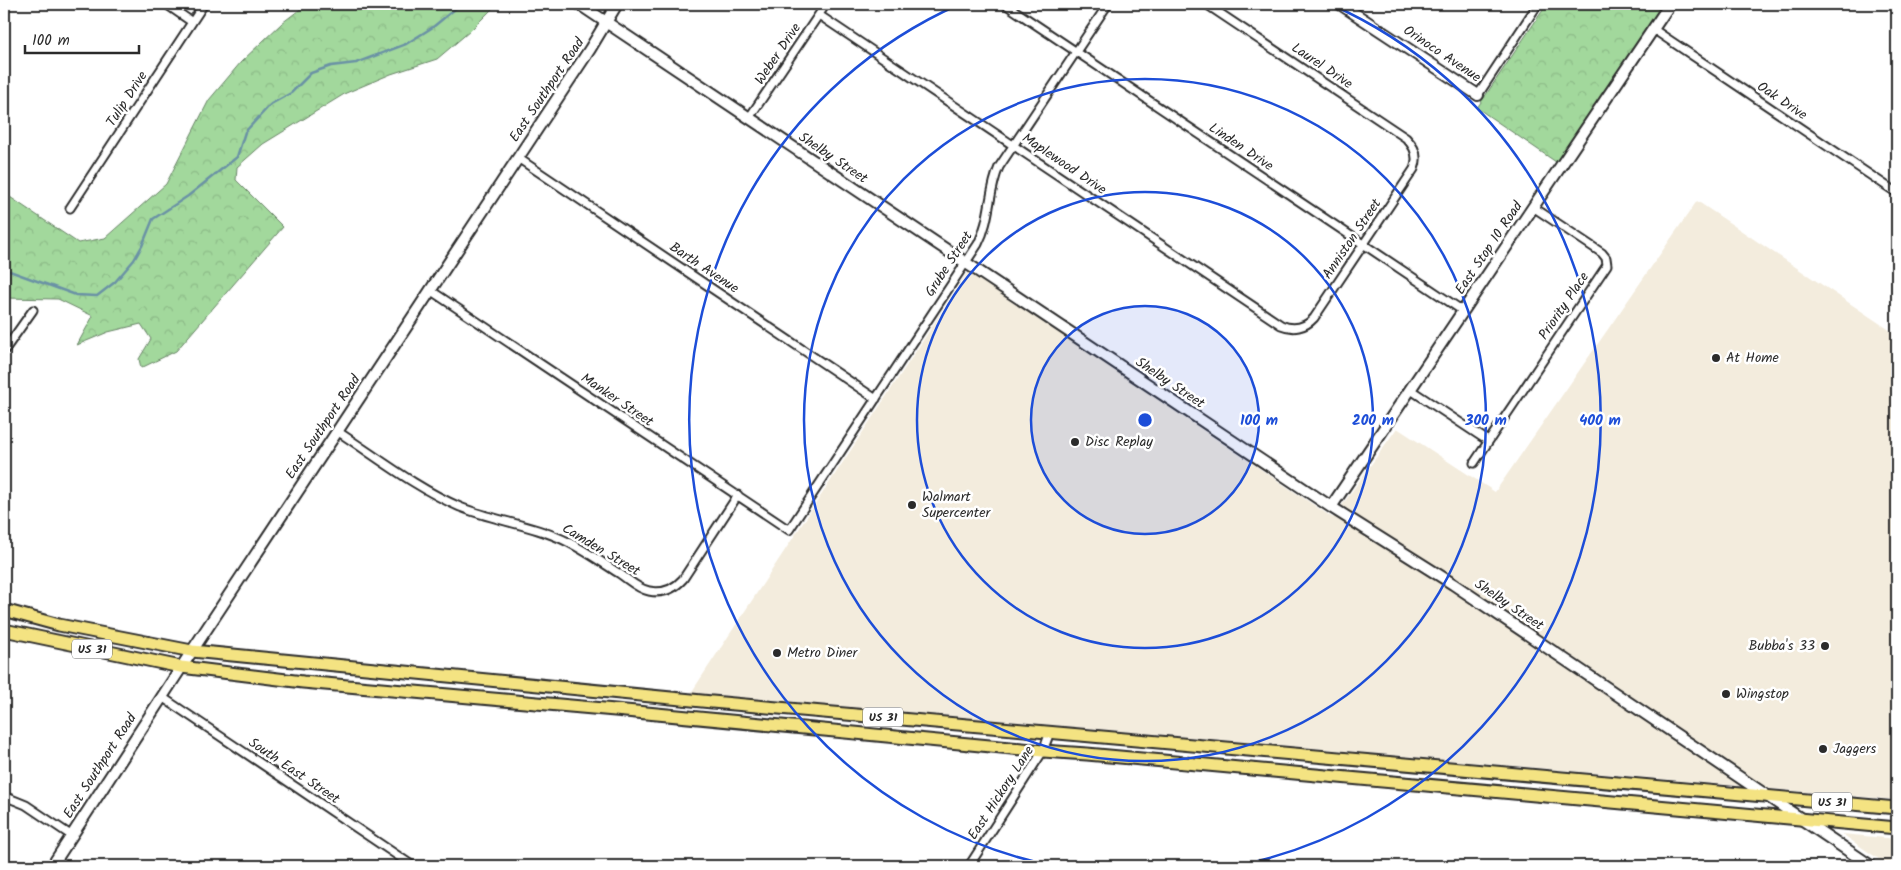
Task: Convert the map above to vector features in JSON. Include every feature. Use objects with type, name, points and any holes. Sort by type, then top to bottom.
[{"type":"main road","name":"US 31","points":[[4,610],[59,625],[192,651],[712,702],[1897,808]]},
{"type":"main road","name":"US 31","points":[[4,630],[181,667],[303,682],[1897,828]]},
{"type":"street","points":[[4,8],[6,4]]},
{"type":"street","points":[[166,4],[192,22]]},
{"type":"street","name":"Tulip Drive","points":[[70,208],[204,4]]},
{"type":"street","name":"Shelby Street","points":[[579,4],[1331,507],[1453,584],[1871,866]]},
{"type":"street","name":"East Southport Road","points":[[52,866],[181,667],[607,23],[617,4]]},
{"type":"street","name":"Weber Drive","points":[[749,118],[826,4]]},
{"type":"street","name":"Linden Drive","points":[[1005,4],[1463,311]]},
{"type":"street","name":"Grube Street","points":[[789,530],[971,255],[983,234],[989,215],[995,177],[999,167],[1108,4]]},
{"type":"street","name":"Laurel Drive","points":[[1206,4],[1406,138],[1413,146],[1416,155]]},
{"type":"street","name":"Orinoco Avenue","points":[[1340,4],[1478,95]]},
{"type":"street","points":[[1478,95],[1538,4]]},
{"type":"street","name":"East Stop 10 Road","points":[[1331,507],[1670,4]]},
{"type":"street","name":"Maplewood Drive","points":[[819,15],[1281,325],[1298,327]]},
{"type":"street","name":"Oak Drive","points":[[1653,29],[1897,193]]},
{"type":"street","name":"Anniston Street","points":[[1298,327],[1306,325],[1314,318],[1414,169],[1416,155]]},
{"type":"street","name":"Barth Avenue","points":[[518,158],[876,400]]},
{"type":"street","name":"Priority Place","points":[[1474,463],[1606,265],[1607,260],[1604,254],[1533,207]]},
{"type":"street","name":"Manker Street","points":[[430,290],[789,530]]},
{"type":"street","points":[[4,352],[33,310]]},
{"type":"street","points":[[1410,390],[1488,441]]},
{"type":"street","name":"Camden Street","points":[[337,431],[445,500],[475,512],[539,530],[565,541],[651,592],[666,591],[675,587],[683,579],[738,495]]},
{"type":"street","name":"South East Street","points":[[162,697],[412,866]]},
{"type":"street","name":"East Hickory Lane","points":[[969,866],[1043,751],[1050,732]]},
{"type":"street","points":[[4,796],[26,805],[72,836]]},
{"type":"shaded area","points":[[1697,201],[1897,335],[1897,800],[691,693],[968,272],[1333,518],[1397,428],[1495,492]]},
{"type":"shaded area","points":[[1842,834],[1897,839],[1897,866],[1889,866]]},
{"type":"green space","points":[[307,4],[497,4],[470,31],[437,59],[391,74],[346,93],[263,144],[237,167],[236,180],[283,227],[176,351],[141,368],[139,359],[151,339],[141,324],[108,332],[77,345],[93,316],[58,299],[4,298],[4,193],[78,243],[105,238],[166,184],[209,100],[241,62],[282,23]]},
{"type":"green space","points":[[1547,4],[1663,4],[1556,162],[1477,108]]},
{"type":"waterway","points":[[4,269],[76,295],[97,296],[115,282],[134,260],[153,219],[188,196],[237,157],[245,132],[271,104],[291,93],[311,73],[331,66],[356,63],[406,44],[433,27],[461,4]]},
{"type":"place","name":"At Home","points":[[1716,358]]},
{"type":"place","name":"Disc Replay","points":[[1075,442]]},
{"type":"place","name":"Walmart Supercenter","points":[[912,505]]},
{"type":"place","name":"Bubba's 33","points":[[1825,646]]},
{"type":"place","name":"Metro Diner","points":[[777,653]]},
{"type":"place","name":"Wingstop","points":[[1726,694]]},
{"type":"place","name":"Jaggers","points":[[1823,749]]}]
